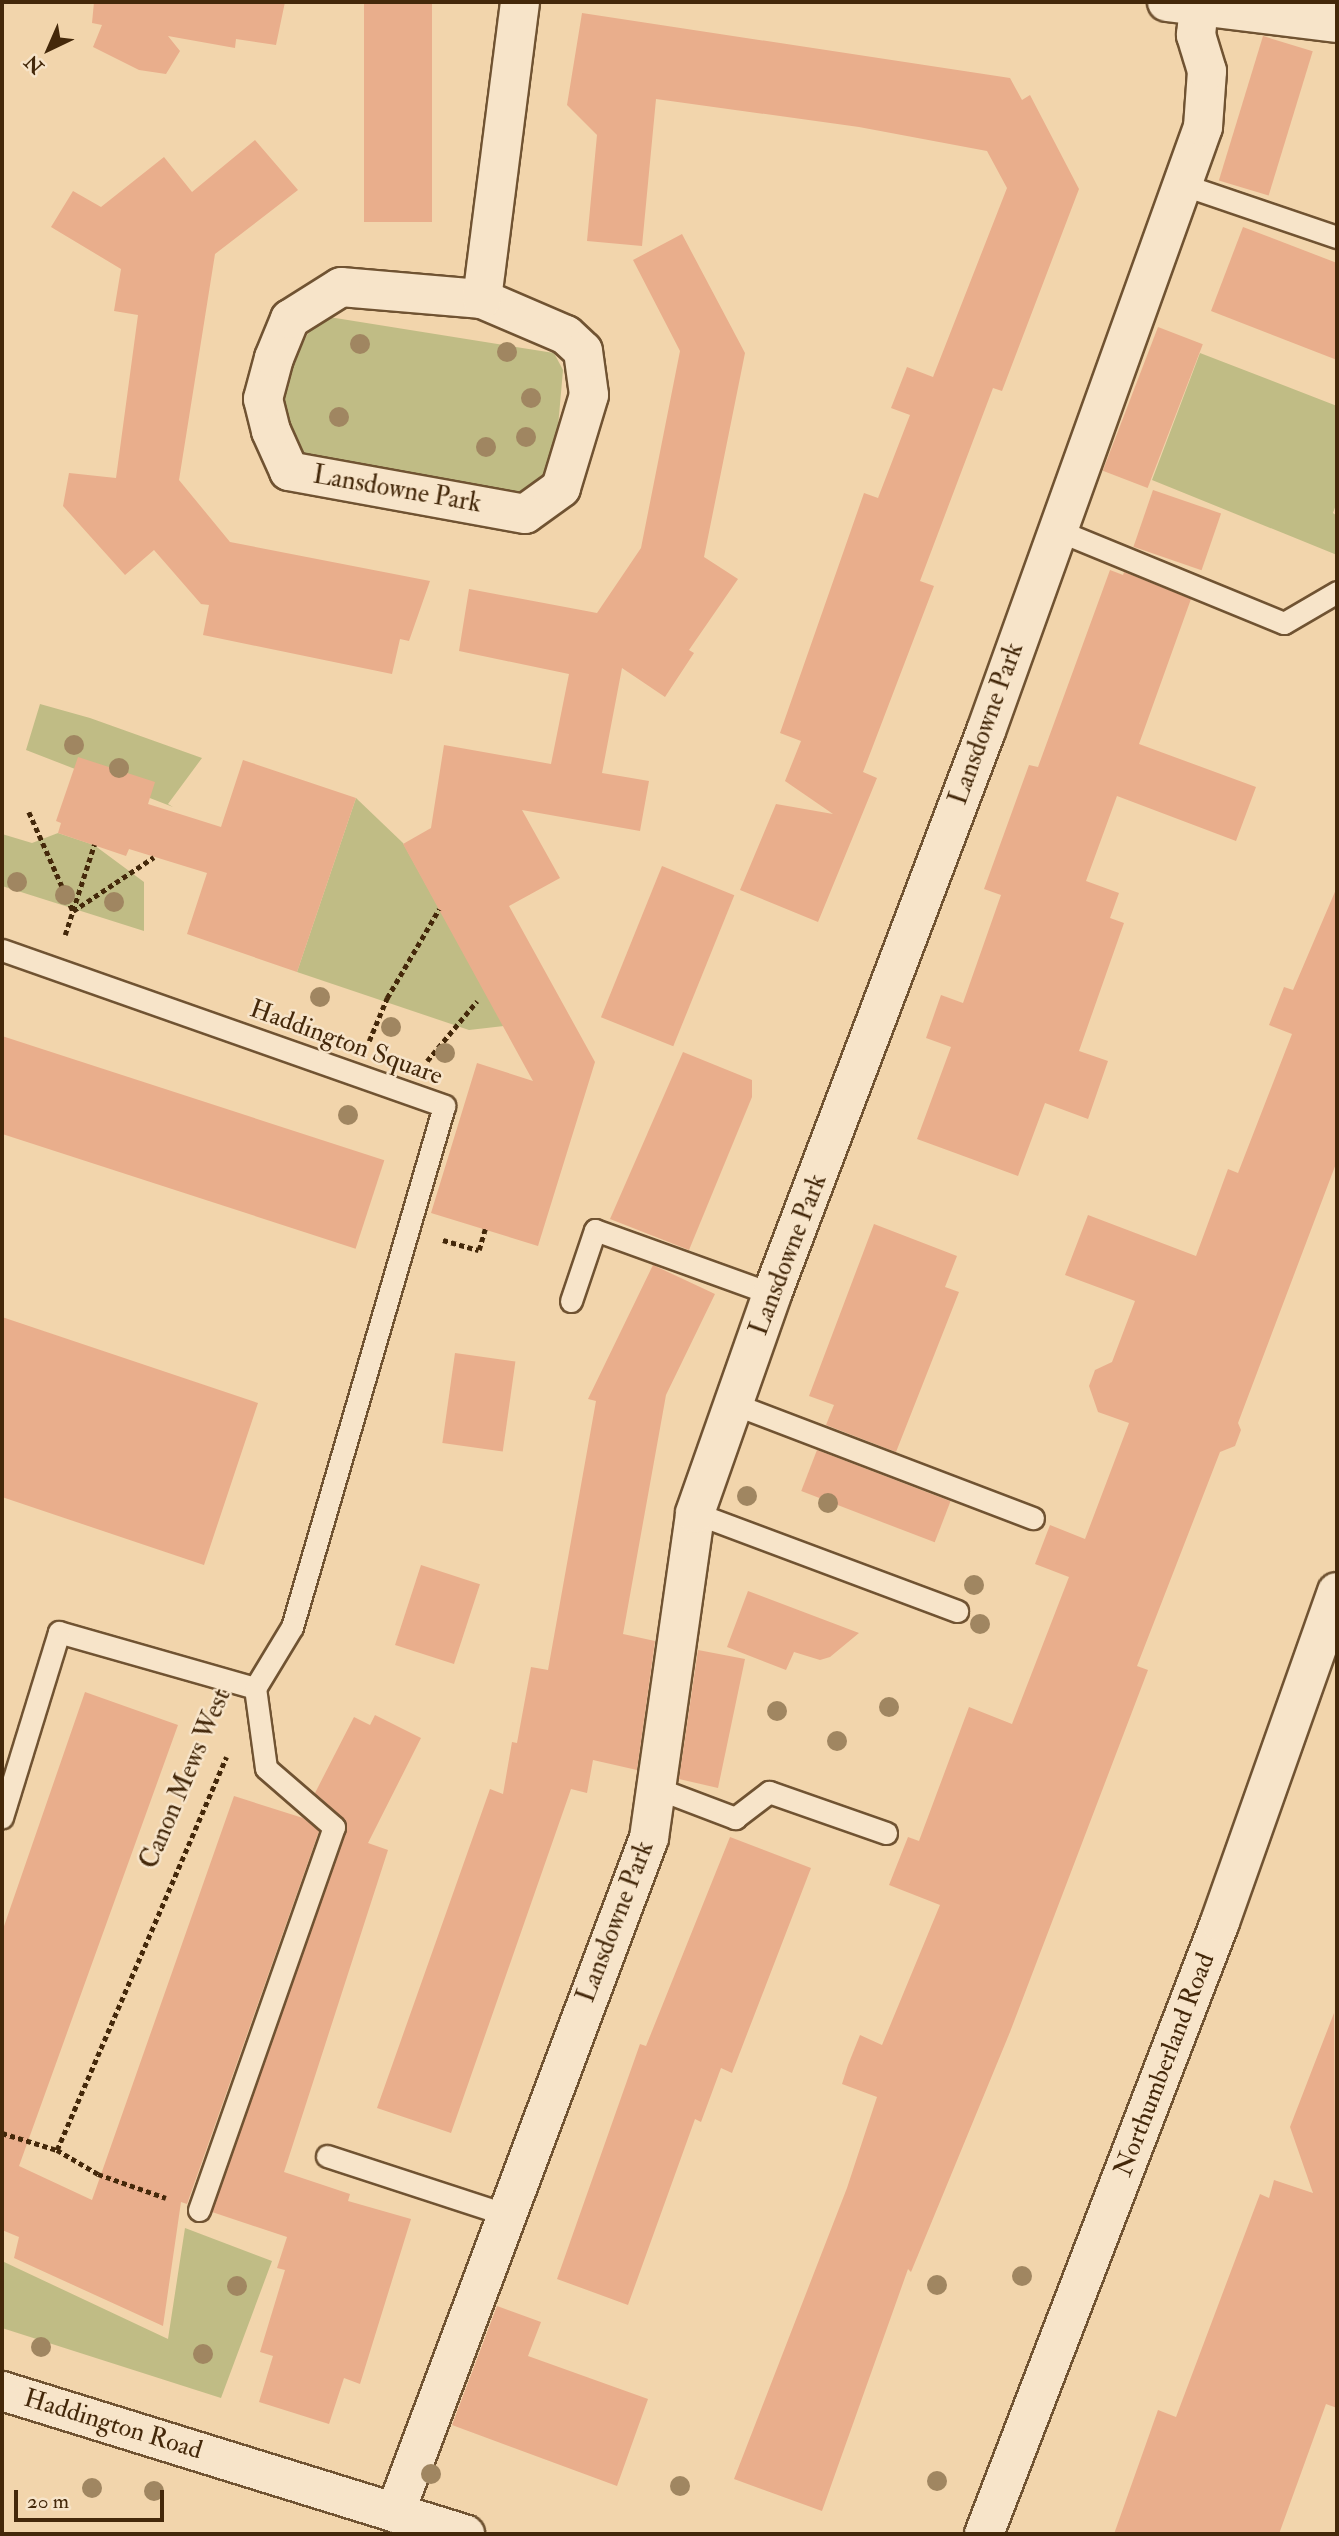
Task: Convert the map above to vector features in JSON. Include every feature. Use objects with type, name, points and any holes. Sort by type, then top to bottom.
[{"type":"street","points":[[482,299],[520,2]]},
{"type":"street","name":"Lansdowne Park","points":[[395,2512],[649,1838],[695,1513],[772,1294],[986,731],[1203,127],[1207,71],[1183,4],[1337,23]]},
{"type":"street","name":"Lansdowne Park","points":[[341,287],[482,299],[566,335],[583,351],[589,396],[561,488],[525,514],[289,471],[263,399],[290,319],[341,287]]},
{"type":"street","name":"Northumberland Road","points":[[984,2534],[1220,1922],[1337,1592]]},
{"type":"street","name":"Haddington Road","points":[[2,2391],[455,2533]]},
{"type":"lane","points":[[1181,184],[1337,237]]},
{"type":"lane","points":[[1057,530],[1284,622],[1337,592]]},
{"type":"lane","name":"Haddington Square","points":[[2,950],[444,1106],[292,1627],[255,1688]]},
{"type":"lane","points":[[571,1301],[595,1230],[772,1294]]},
{"type":"lane","points":[[734,1404],[1033,1518]]},
{"type":"lane","points":[[695,1513],[957,1611]]},
{"type":"lane","points":[[2,1817],[59,1632],[255,1688]]},
{"type":"lane","name":"Canon Mews West","points":[[200,2210],[334,1827],[266,1768],[255,1688]]},
{"type":"lane","points":[[656,1788],[735,1818],[769,1792],[886,1833]]},
{"type":"lane","points":[[327,2156],[507,2215]]},
{"type":"path","points":[[29,812],[73,911]]},
{"type":"path","points":[[53,968],[94,845]]},
{"type":"path","points":[[73,911],[154,856]]},
{"type":"path","points":[[354,1074],[387,998],[439,909]]},
{"type":"path","points":[[402,1091],[477,1001]]},
{"type":"path","points":[[408,1230],[479,1250],[485,1229]]},
{"type":"path","name":"Canon Mews West","points":[[57,2150],[228,1753]]},
{"type":"path","points":[[2,2133],[57,2150],[98,2174],[200,2210]]},
{"type":"shaded area","points":[[329,317],[554,353],[563,370],[557,438],[547,474],[521,503],[303,463],[277,399],[307,335],[318,318]]},
{"type":"shaded area","points":[[1200,353],[1337,406],[1337,502],[1333,513],[1337,516],[1337,555],[1152,480]]},
{"type":"shaded area","points":[[40,704],[90,718],[202,758],[168,804],[173,807],[26,750]]},
{"type":"shaded area","points":[[356,798],[403,843],[504,1026],[469,1030],[297,972]]},
{"type":"shaded area","points":[[58,833],[94,845],[144,882],[144,931],[2,886],[2,834],[32,843]]},
{"type":"shaded area","points":[[185,2228],[272,2261],[221,2398],[2,2328],[2,2261],[168,2339]]},
{"type":"building","points":[[94,2],[285,2],[276,45],[236,39],[235,48],[168,36],[180,51],[166,74],[139,70],[93,47],[102,25],[92,23]]},
{"type":"building","points":[[364,2],[432,2],[432,222],[364,222]]},
{"type":"building","points":[[582,13],[1010,78],[1022,100],[1030,95],[1079,189],[1002,391],[993,388],[920,581],[934,586],[863,772],[877,778],[818,922],[740,890],[776,804],[833,814],[785,781],[801,741],[780,733],[864,493],[878,498],[910,415],[891,408],[907,367],[933,377],[1007,188],[987,151],[859,127],[656,99],[642,246],[587,241],[597,135],[567,105]]},
{"type":"building","points":[[1263,36],[1313,51],[1269,196],[1219,180]]},
{"type":"building","points":[[255,140],[298,190],[215,254],[179,480],[230,542],[430,581],[409,641],[400,639],[392,674],[203,635],[209,605],[201,604],[154,550],[125,575],[63,506],[69,473],[116,478],[138,315],[114,311],[121,269],[51,227],[73,191],[101,207],[164,157],[192,192]]},
{"type":"building","points":[[1243,227],[1337,263],[1337,360],[1211,311]]},
{"type":"building","points":[[682,234],[745,353],[704,557],[738,579],[689,650],[694,653],[665,697],[622,668],[602,773],[649,781],[640,831],[522,810],[560,878],[509,906],[595,1062],[538,1246],[431,1213],[477,1063],[533,1081],[403,844],[431,828],[444,745],[551,764],[569,674],[459,651],[469,589],[597,613],[641,548],[680,351],[633,260]]},
{"type":"building","points":[[1158,327],[1203,344],[1148,488],[1103,471]]},
{"type":"building","points":[[1153,490],[1221,513],[1202,570],[1133,547]]},
{"type":"building","points":[[1110,570],[1123,575],[1124,572],[1191,599],[1139,744],[1256,787],[1236,841],[1117,796],[1086,881],[1119,893],[1110,918],[1124,923],[1079,1051],[1108,1061],[1088,1119],[1045,1103],[1018,1176],[917,1139],[951,1047],[926,1038],[941,995],[963,1003],[1001,895],[984,889],[1029,765],[1038,767]]},
{"type":"building","points":[[78,757],[155,782],[148,804],[221,827],[243,760],[356,798],[297,972],[187,934],[207,873],[129,849],[126,856],[58,833],[61,823],[56,821]]},
{"type":"building","points":[[662,866],[734,895],[673,1046],[601,1017]]},
{"type":"building","points":[[1337,887],[1337,1161],[1238,1423],[1241,1430],[1235,1446],[1220,1452],[1137,1666],[1148,1670],[1010,2032],[911,2272],[908,2269],[822,2511],[734,2479],[847,2188],[877,2097],[842,2084],[848,2065],[860,2035],[882,2045],[940,1905],[889,1885],[908,1837],[919,1841],[969,1707],[1012,1724],[1069,1577],[1035,1564],[1050,1525],[1085,1539],[1129,1423],[1098,1412],[1089,1386],[1095,1370],[1112,1362],[1135,1301],[1065,1275],[1088,1215],[1196,1256],[1228,1169],[1238,1173],[1292,1034],[1269,1025],[1284,987],[1293,990]]},
{"type":"building","points":[[2,1036],[384,1160],[356,1249],[2,1134]]},
{"type":"building","points":[[683,1052],[752,1080],[752,1097],[689,1250],[610,1219]]},
{"type":"building","points":[[874,1224],[957,1256],[945,1287],[959,1292],[896,1452],[826,1425],[834,1405],[809,1396]]},
{"type":"building","points":[[653,1265],[715,1294],[666,1395],[623,1634],[655,1641],[637,1770],[593,1760],[587,1793],[571,1789],[451,2133],[377,2108],[490,1789],[503,1794],[512,1742],[517,1743],[531,1667],[548,1670],[596,1401],[588,1399]]},
{"type":"building","points":[[2,1317],[258,1403],[204,1565],[2,1497]]},
{"type":"building","points":[[455,1353],[515,1361],[503,1452],[442,1443]]},
{"type":"building","points":[[817,1450],[951,1501],[935,1542],[801,1491]]},
{"type":"building","points":[[421,1565],[480,1584],[454,1664],[395,1645]]},
{"type":"building","points":[[748,1591],[859,1633],[830,1657],[820,1660],[794,1652],[786,1670],[727,1647]]},
{"type":"building","points":[[698,1650],[745,1659],[718,1788],[679,1779]]},
{"type":"building","points":[[85,1692],[178,1725],[19,2166],[92,2200],[234,1796],[303,1818],[319,1831],[187,2204],[181,2202],[163,2326],[14,2258],[19,2237],[2,2230],[2,1932]]},
{"type":"building","points":[[375,1715],[421,1738],[368,1843],[388,1850],[284,2172],[350,2194],[348,2201],[411,2219],[360,2384],[344,2378],[329,2424],[259,2402],[273,2356],[260,2352],[285,2270],[277,2268],[287,2237],[212,2212],[346,1831],[343,1818],[315,1793],[354,1717],[370,1725]]},
{"type":"building","points":[[730,1837],[811,1868],[732,2073],[721,2068],[701,2122],[695,2119],[628,2305],[557,2279],[640,2044],[646,2046]]},
{"type":"building","points":[[1334,2013],[1337,2408],[1326,2404],[1279,2534],[1114,2534],[1158,2410],[1176,2417],[1260,2194],[1269,2198],[1274,2180],[1313,2193],[1290,2127]]},
{"type":"building","points":[[497,2306],[541,2322],[528,2356],[648,2399],[617,2486],[452,2425]]}]
